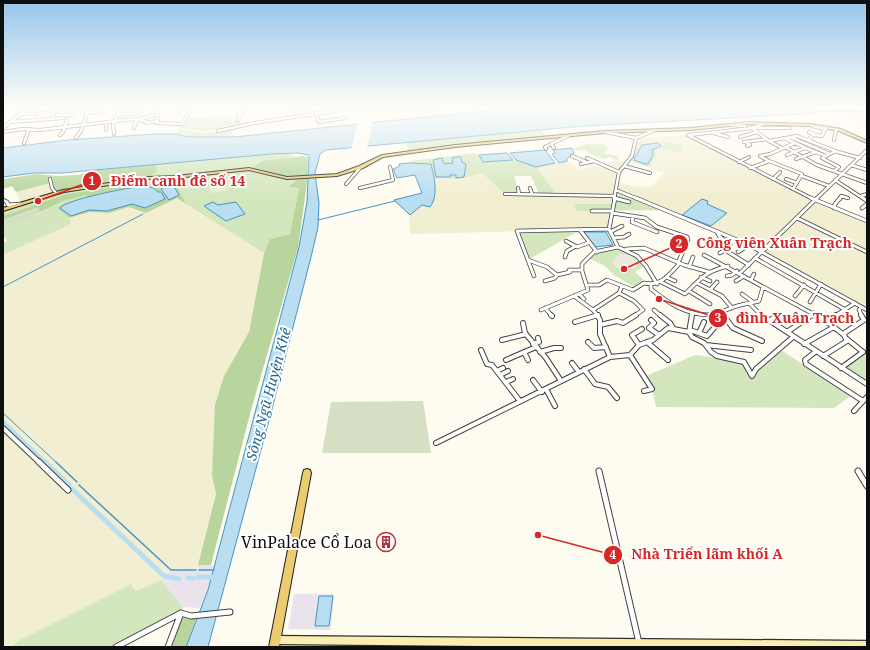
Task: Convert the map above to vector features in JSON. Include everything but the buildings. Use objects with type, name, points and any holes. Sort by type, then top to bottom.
[{"type":"main road","points":[[3,209],[56,193],[148,178],[176,177],[249,169],[282,178],[322,176],[345,173],[361,167],[382,156],[455,146],[553,137]]},
{"type":"main road","points":[[852,137],[867,146]]},
{"type":"main road","points":[[857,137],[867,142]]},
{"type":"main road","points":[[275,644],[307,473]]},
{"type":"street","points":[[24,143],[26,137]]},
{"type":"street","points":[[546,149],[545,147],[565,137]]},
{"type":"street","points":[[618,247],[610,230],[612,212],[619,172],[632,156],[636,138],[633,137]]},
{"type":"street","points":[[692,137],[793,189],[867,221]]},
{"type":"street","points":[[764,137],[782,148]]},
{"type":"street","points":[[747,146],[750,145],[745,142],[787,137]]},
{"type":"street","points":[[790,137],[830,154]]},
{"type":"street","points":[[801,137],[836,151],[860,158]]},
{"type":"street","points":[[784,138],[826,156]]},
{"type":"street","points":[[787,148],[795,143]]},
{"type":"street","points":[[551,144],[554,148]]},
{"type":"street","points":[[829,186],[802,176],[802,174],[794,170],[760,156],[770,154],[782,148],[787,148],[834,171],[867,183]]},
{"type":"street","points":[[787,155],[806,148]]},
{"type":"street","points":[[727,276],[739,272],[756,258],[867,150]]},
{"type":"street","points":[[814,162],[836,151]]},
{"type":"street","points":[[796,159],[805,158],[816,152]]},
{"type":"street","points":[[572,156],[590,163],[594,161]]},
{"type":"street","points":[[739,162],[749,157]]},
{"type":"street","points":[[587,158],[619,172]]},
{"type":"street","points":[[822,158],[839,167],[847,169]]},
{"type":"street","points":[[750,168],[769,161]]},
{"type":"street","points":[[581,164],[586,162]]},
{"type":"street","points":[[851,165],[867,170]]},
{"type":"street","points":[[624,166],[650,173]]},
{"type":"street","points":[[346,184],[361,167]]},
{"type":"street","points":[[360,188],[393,180],[390,167]]},
{"type":"street","points":[[834,171],[839,167]]},
{"type":"street","points":[[773,179],[780,172]]},
{"type":"street","points":[[793,189],[802,176]]},
{"type":"street","points":[[50,179],[52,188],[56,193]]},
{"type":"street","points":[[786,179],[797,183]]},
{"type":"street","points":[[835,180],[866,200]]},
{"type":"street","points":[[518,188],[519,194]]},
{"type":"street","points":[[530,188],[532,194]]},
{"type":"street","points":[[616,190],[749,245],[867,310]]},
{"type":"street","points":[[505,194],[614,197],[629,202]]},
{"type":"street","points":[[861,196],[867,194]]},
{"type":"street","points":[[834,208],[841,196],[848,198]]},
{"type":"street","points":[[3,200],[7,202],[8,205]]},
{"type":"street","points":[[3,209],[8,205],[21,204]]},
{"type":"street","points":[[862,208],[867,204]]},
{"type":"street","points":[[592,211],[612,212],[645,218],[657,227],[687,237],[688,240],[679,263],[659,283],[651,286]]},
{"type":"street","points":[[633,216],[632,222],[657,232]]},
{"type":"street","points":[[797,218],[867,252]]},
{"type":"street","points":[[534,276],[517,231],[610,230],[622,226]]},
{"type":"street","points":[[580,230],[596,252]]},
{"type":"street","points":[[717,232],[720,237],[730,245]]},
{"type":"street","points":[[613,238],[624,237],[629,234]]},
{"type":"street","points":[[566,241],[576,246]]},
{"type":"street","points":[[565,256],[568,251],[576,246],[578,247],[588,243]]},
{"type":"street","points":[[738,252],[749,245]]},
{"type":"street","points":[[541,310],[588,290],[589,285],[581,270],[582,264],[596,252],[618,247],[626,249],[635,254],[644,262],[659,283],[684,294],[689,291],[701,277],[709,272],[728,266]]},
{"type":"street","points":[[626,249],[644,248],[689,267],[709,272]]},
{"type":"street","points":[[720,253],[725,250],[749,264]]},
{"type":"street","points":[[704,255],[728,266],[763,287],[814,313],[843,334],[863,352],[841,368]]},
{"type":"street","points":[[689,267],[693,257]]},
{"type":"street","points":[[756,258],[844,309]]},
{"type":"street","points":[[528,260],[547,267],[557,275]]},
{"type":"street","points":[[545,280],[570,272],[569,270],[581,270]]},
{"type":"street","points":[[751,280],[754,274]]},
{"type":"street","points":[[736,280],[744,276]]},
{"type":"street","points":[[666,277],[675,281]]},
{"type":"street","points":[[701,277],[710,281]]},
{"type":"street","points":[[589,285],[598,284],[606,280],[631,290],[644,283],[651,286],[651,289],[659,296],[674,305],[692,312],[706,315],[759,301],[763,287]]},
{"type":"street","points":[[696,282],[724,298],[732,308]]},
{"type":"street","points":[[710,290],[717,282]]},
{"type":"street","points":[[810,302],[821,284]]},
{"type":"street","points":[[795,296],[804,285]]},
{"type":"street","points":[[593,310],[620,293],[622,286]]},
{"type":"street","points":[[689,291],[710,304]]},
{"type":"street","points":[[600,325],[617,321],[623,323],[643,310],[634,301],[620,293]]},
{"type":"street","points":[[750,293],[743,295],[770,320],[815,352],[867,384]]},
{"type":"street","points":[[579,294],[584,299]]},
{"type":"street","points":[[574,296],[582,304],[593,310],[598,316],[600,325],[599,331],[610,357]]},
{"type":"street","points":[[826,321],[854,303]]},
{"type":"street","points":[[843,334],[864,320],[859,310],[862,307]]},
{"type":"street","points":[[545,308],[552,316]]},
{"type":"street","points":[[654,310],[670,323],[673,328]]},
{"type":"street","points":[[692,312],[689,330],[692,337],[706,345],[711,352],[718,356],[741,361],[747,366],[756,369]]},
{"type":"street","points":[[720,312],[733,328],[762,341]]},
{"type":"street","points":[[787,332],[814,313]]},
{"type":"street","points":[[770,320],[779,314]]},
{"type":"street","points":[[576,322],[598,316]]},
{"type":"street","points":[[651,320],[654,323],[649,328],[659,335]]},
{"type":"street","points":[[699,333],[704,322]]},
{"type":"street","points":[[523,323],[526,334],[561,381]]},
{"type":"street","points":[[804,344],[834,327]]},
{"type":"street","points":[[436,443],[610,357],[630,356],[639,345],[659,335],[668,328],[689,330],[707,336],[714,328]]},
{"type":"street","points":[[639,345],[632,335],[642,329]]},
{"type":"street","points":[[502,340],[526,334]]},
{"type":"street","points":[[747,366],[752,376],[756,369],[793,337]]},
{"type":"street","points":[[506,360],[534,346],[540,341],[538,338]]},
{"type":"street","points":[[823,356],[847,342],[847,339]]},
{"type":"street","points":[[588,342],[594,348],[606,347]]},
{"type":"street","points":[[647,342],[668,360]]},
{"type":"street","points":[[706,345],[718,344],[741,350],[751,350]]},
{"type":"street","points":[[540,352],[554,348],[561,348]]},
{"type":"street","points":[[481,350],[486,364],[492,364],[520,401]]},
{"type":"street","points":[[524,352],[528,360]]},
{"type":"street","points":[[815,352],[805,360],[806,364],[863,401]]},
{"type":"street","points":[[630,356],[643,372],[652,389],[644,392]]},
{"type":"street","points":[[572,363],[579,372]]},
{"type":"street","points":[[497,371],[503,368]]},
{"type":"street","points":[[584,369],[595,384],[608,387],[617,398]]},
{"type":"street","points":[[500,375],[508,372]]},
{"type":"street","points":[[506,382],[513,379]]},
{"type":"street","points":[[533,380],[544,390],[555,406]]},
{"type":"street","points":[[854,411],[867,397]]},
{"type":"street","points":[[3,428],[68,490]]},
{"type":"street","points":[[599,471],[640,645]]},
{"type":"street","points":[[858,471],[867,486]]},
{"type":"street","points":[[116,647],[181,613],[191,616],[230,612]]},
{"type":"street","points":[[168,647],[181,613]]},
{"type":"street","points":[[275,644],[867,645]]},
{"type":"shaded area","points":[[693,137],[815,200],[867,223],[867,309],[762,252],[616,190],[613,204],[575,205],[612,211],[609,229],[410,234],[409,217],[422,205],[434,201],[434,178],[460,179],[482,173],[505,194],[551,195],[554,191],[536,167],[567,161],[579,170],[592,164],[598,167],[605,166],[613,159],[626,163],[619,172],[618,181],[631,186],[651,187],[664,173],[628,160],[632,155],[636,138]]},
{"type":"shaded area","points":[[50,182],[55,191],[20,201],[16,192]]},
{"type":"shaded area","points":[[177,198],[264,253],[249,332],[224,376],[212,476],[216,494],[197,569],[171,570],[161,580],[136,591],[131,584],[20,640],[11,647],[3,647],[3,255],[71,224],[69,218],[90,212],[109,213],[129,207],[146,213]]},
{"type":"shaded area","points":[[620,254],[633,255],[632,258],[637,261],[638,264],[636,267],[633,269],[625,269],[624,271],[616,267],[613,264],[614,259]]},
{"type":"shaded area","points":[[198,565],[214,566],[208,590],[200,608],[183,607],[161,580],[171,570],[197,570]]},
{"type":"shaded area","points":[[294,594],[334,594],[331,630],[288,629]]},
{"type":"green space","points":[[458,137],[542,137],[455,144],[408,151],[406,142]]},
{"type":"green space","points":[[666,142],[682,145],[681,151],[677,152],[657,148],[655,150],[656,155],[651,166],[630,161],[635,154],[639,143]]},
{"type":"green space","points":[[585,144],[604,144],[609,149],[603,153],[618,156],[618,160],[609,157],[605,159],[590,154],[585,150],[576,151],[574,148]]},
{"type":"green space","points":[[474,153],[479,155],[483,162],[516,160],[536,167],[554,191],[551,195],[539,194],[531,176],[514,176],[519,194],[505,194],[482,173],[460,179],[434,178],[431,164],[409,163],[410,161]]},
{"type":"green space","points":[[271,154],[287,154],[295,156],[267,162],[251,169],[285,177],[296,176],[297,179],[290,185],[291,187],[299,188],[290,234],[270,239],[264,253],[186,204],[175,184],[166,184],[166,182],[136,184],[66,194],[3,216],[3,210],[21,204],[20,201],[55,191],[114,183],[157,170],[156,164]]},
{"type":"green space","points":[[303,156],[308,157],[307,182],[298,248],[251,410],[211,565],[198,565],[216,494],[212,476],[215,405],[224,376],[249,332],[264,253],[270,239],[290,234],[299,188],[290,187],[290,185],[297,179],[296,176],[284,177],[251,169],[262,161]]},
{"type":"green space","points":[[156,164],[157,170],[151,176],[56,193],[50,183],[16,192],[12,186],[3,189],[4,179],[36,174],[58,176],[77,175],[97,170]]},
{"type":"green space","points":[[229,181],[226,191],[209,193],[212,183]]},
{"type":"green space","points":[[166,182],[167,184],[175,183],[186,204],[177,198],[146,213],[129,207],[109,213],[90,212],[69,218],[57,208],[63,204],[86,197],[87,195],[63,201],[41,212],[37,208],[3,220],[3,216],[66,194],[140,183]]},
{"type":"green space","points":[[616,190],[664,210],[576,211],[575,204],[613,204]]},
{"type":"green space","points":[[87,195],[86,197],[63,204],[57,208],[69,218],[71,224],[3,255],[3,243],[7,241],[3,235],[3,229],[25,218],[38,214],[63,201]]},
{"type":"green space","points":[[38,208],[41,212],[3,229],[3,220]]},
{"type":"green space","points":[[580,230],[528,260],[517,231]]},
{"type":"green space","points":[[618,247],[635,254],[646,265],[635,272],[644,280],[634,287],[614,275],[605,266],[588,258],[594,252]]},
{"type":"green space","points":[[867,346],[867,384],[841,368],[862,354],[862,350]]},
{"type":"green space","points":[[779,349],[852,395],[834,408],[656,407],[652,389],[646,376],[695,355],[741,361],[756,370]]},
{"type":"green space","points":[[423,401],[431,453],[322,453],[331,402]]},
{"type":"green space","points":[[161,580],[183,607],[181,613],[116,647],[11,647],[20,640],[131,584],[136,591]]},
{"type":"green space","points":[[182,617],[196,619],[186,647],[172,647]]},
{"type":"water","name":"Sông Ngũ Huyện Khê","points":[[107,137],[462,137],[326,150],[320,154],[315,173],[319,203],[318,227],[272,409],[208,647],[186,647],[208,590],[299,247],[307,202],[309,155],[298,153],[271,154],[62,173],[34,173],[3,177],[3,148],[68,140]]},
{"type":"water","points":[[658,143],[661,146],[652,150],[653,155],[648,164],[634,160],[642,145]]},
{"type":"water","points":[[572,148],[574,153],[567,159],[567,161],[559,163],[552,154],[555,153],[553,150]]},
{"type":"water","points":[[545,150],[555,163],[536,167],[516,160],[510,153]]},
{"type":"water","points":[[507,153],[513,160],[483,162],[479,155]]},
{"type":"water","points":[[461,157],[462,162],[466,164],[464,177],[456,178],[456,175],[450,175],[450,177],[436,177],[433,160],[442,158],[444,164],[453,163],[452,158]]},
{"type":"water","points":[[399,164],[431,164],[435,186],[433,202],[430,207],[422,205],[410,215],[394,200],[422,193],[415,175],[397,178],[393,169],[400,166]]},
{"type":"water","points":[[145,186],[161,192],[165,199],[145,208],[132,204],[107,211],[89,210],[71,216],[60,208],[86,197]]},
{"type":"water","points":[[168,186],[175,188],[179,195],[169,200],[161,189]]},
{"type":"water","points":[[702,199],[708,201],[707,204],[727,213],[711,226],[682,215]]},
{"type":"water","points":[[213,202],[218,205],[236,202],[245,214],[226,221],[204,206]]},
{"type":"water","points":[[583,232],[606,232],[613,245],[594,247]]},
{"type":"water","points":[[319,596],[333,596],[329,626],[315,626]]},
{"type":"pier","points":[[354,137],[369,137],[367,148],[351,150]]},
{"type":"waterway","points":[[318,220],[395,201]]},
{"type":"waterway","points":[[3,287],[143,214]]},
{"type":"waterway","points":[[3,413],[57,463]]},
{"type":"waterway","points":[[3,422],[46,463]]},
{"type":"waterway","points":[[45,462],[69,485]]},
{"type":"waterway","points":[[56,462],[77,482]]},
{"type":"waterway","points":[[79,485],[171,570],[196,570]]},
{"type":"waterway","points":[[72,489],[164,576],[179,579]]},
{"type":"waterway","points":[[199,570],[214,570]]},
{"type":"waterway","points":[[198,577],[215,577]]},
{"type":"waterway","points":[[188,578],[193,578]]},
{"type":"place","name":"Điếm canh đê số 14","points":[[38,201]]},
{"type":"place","name":"Công viên Xuân Trạch","points":[[624,269]]},
{"type":"place","name":"đình Xuân Trạch","points":[[659,299]]},
{"type":"place","name":"Nhà Triển lãm khối A","points":[[538,535]]},
{"type":"place","name":"VinPalace Cổ Loa","points":[[386,542]]}]
